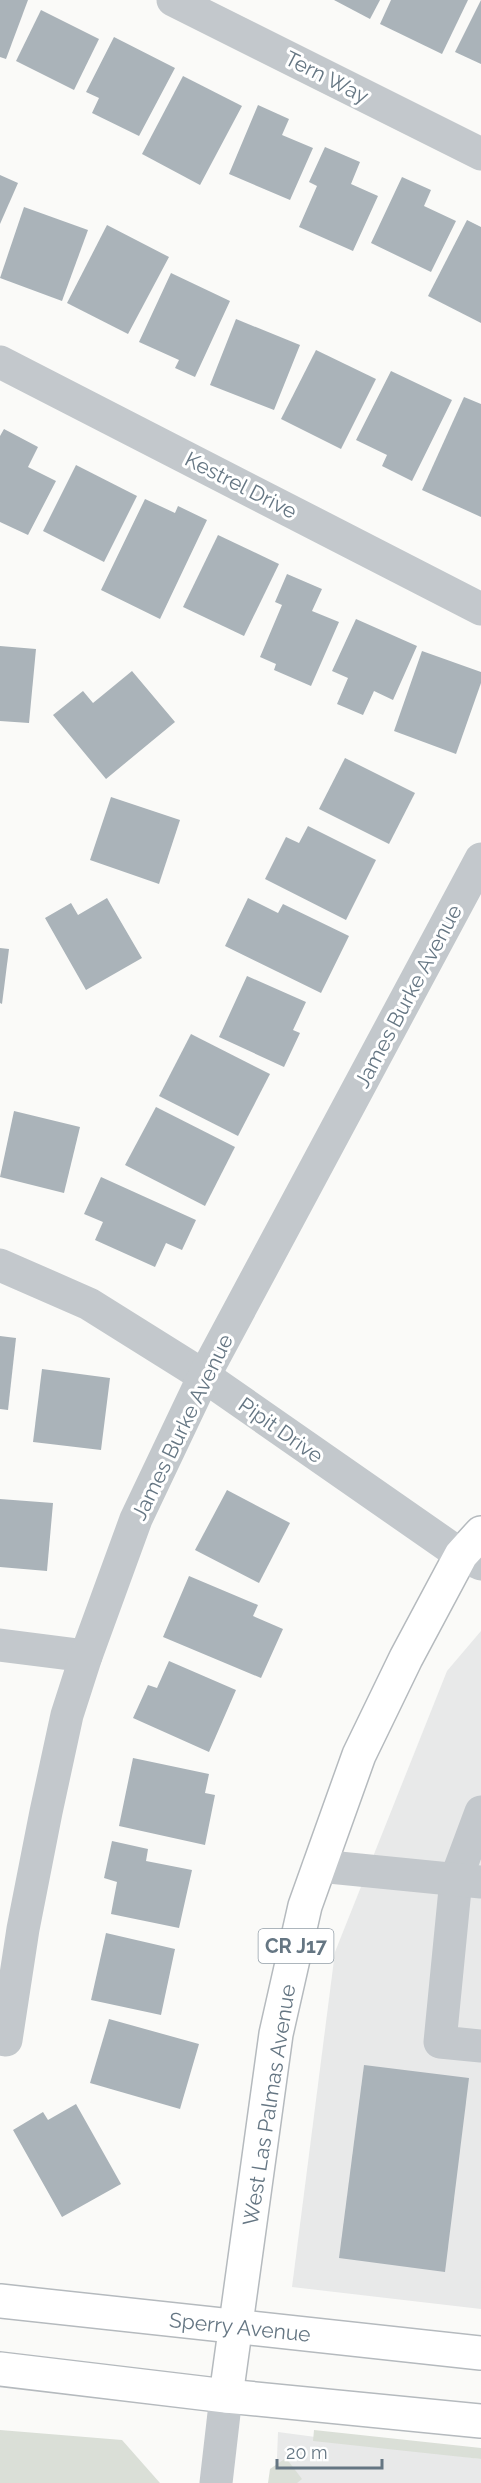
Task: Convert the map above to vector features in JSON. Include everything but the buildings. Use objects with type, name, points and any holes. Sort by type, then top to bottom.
[{"type":"main road","name":"West Las Palmas Avenue","points":[[226,2396],[276,2034],[304,1906],[359,1755],[406,1658],[474,1551]]},
{"type":"main road","name":"Sperry Avenue","points":[[0,2301],[481,2353]]},
{"type":"main road","points":[[0,2369],[226,2396],[481,2421]]},
{"type":"street","name":"Tern Way","points":[[173,0],[481,154]]},
{"type":"street","name":"Kestrel Drive","points":[[0,362],[481,609]]},
{"type":"street","name":"James Burke Avenue","points":[[3,2039],[46,1812],[67,1715],[136,1519],[204,1376],[481,859]]},
{"type":"street","name":"Pipit Drive","points":[[0,1265],[89,1304],[474,1551]]},
{"type":"street","points":[[0,1645],[86,1656]]},
{"type":"street","points":[[481,1812],[440,2042],[481,2046]]},
{"type":"street","points":[[319,1866],[469,1880]]},
{"type":"street","points":[[216,2483],[226,2396]]},
{"type":"shaded area","points":[[481,1631],[481,2309],[292,2287],[335,1952],[447,1671]]},
{"type":"shaded area","points":[[0,2430],[122,2440],[160,2483],[0,2483]]},
{"type":"shaded area","points":[[314,2430],[481,2448],[481,2459],[313,2441]]},
{"type":"shaded area","points":[[278,2432],[481,2459],[481,2483],[276,2483]]},
{"type":"shaded area","points":[[286,2458],[302,2479],[297,2483],[268,2483],[270,2469]]}]
